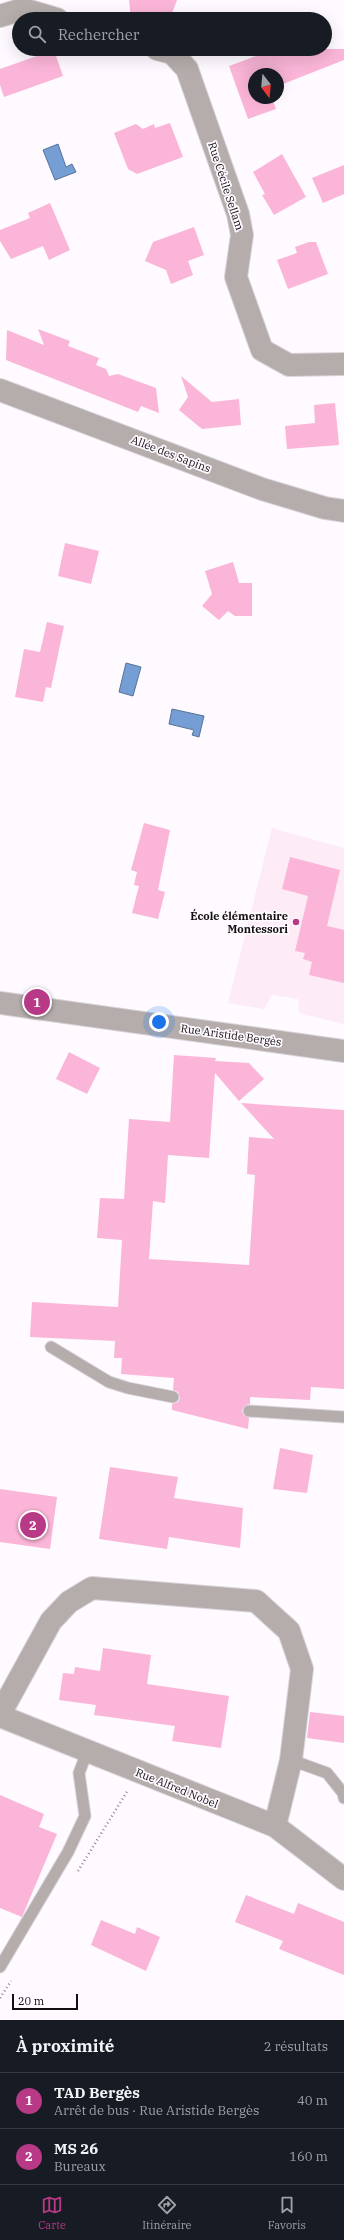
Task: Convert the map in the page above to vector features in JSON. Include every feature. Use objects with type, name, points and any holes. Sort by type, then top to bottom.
[{"type":"street","points":[[13,12],[23,9],[33,12]]},
{"type":"street","points":[[0,16],[12,12]]},
{"type":"street","name":"Rue Cécile Sellam","points":[[174,56],[187,69],[230,192],[242,235],[236,278],[262,350],[289,365],[344,364]]},
{"type":"street","name":"Allée des Sapins","points":[[0,390],[262,489],[305,503],[344,511]]},
{"type":"street","name":"Rue Aristide Bergès","points":[[1,1006],[344,1050]]},
{"type":"street","points":[[0,1715],[51,1621],[69,1602],[92,1588],[256,1601],[289,1632],[302,1669],[291,1760],[274,1826]]},
{"type":"street","name":"Rue Alfred Nobel","points":[[0,1715],[88,1752],[274,1826],[344,1879]]},
{"type":"lane","points":[[51,1347],[109,1382],[128,1388],[173,1396]]},
{"type":"lane","points":[[249,1411],[344,1417]]},
{"type":"lane","points":[[0,1967],[68,1852],[85,1816],[79,1773],[88,1752]]},
{"type":"lane","points":[[291,1760],[327,1772],[343,1793],[344,1798]]},
{"type":"shaded area","name":"École élémentaire Montessori","points":[[272,828],[344,848],[344,1024],[299,1013],[298,999],[272,995],[264,1009],[228,1003]]},
{"type":"water","points":[[58,144],[66,167],[72,164],[76,172],[55,180],[43,150]]},
{"type":"water","points":[[126,663],[141,667],[133,696],[119,692]]},
{"type":"water","points":[[172,709],[204,716],[199,737],[192,735],[194,730],[169,724]]},
{"type":"building","points":[[129,0],[177,0],[173,12],[130,12]]},
{"type":"building","points":[[332,49],[344,49],[344,60],[284,84],[284,68],[248,68],[248,104],[274,104],[276,109],[248,119],[229,66],[256,56],[332,56]]},
{"type":"building","points":[[37,56],[56,56],[63,76],[4,97],[0,85],[0,69]]},
{"type":"building","points":[[170,123],[183,157],[137,174],[128,169],[114,133],[136,124],[143,129],[154,124],[155,128]]},
{"type":"building","points":[[282,154],[306,197],[274,215],[262,195],[265,194],[253,172]]},
{"type":"building","points":[[344,165],[344,194],[323,203],[312,178]]},
{"type":"building","points":[[50,203],[70,250],[49,260],[43,246],[11,259],[0,241],[0,230],[30,218],[28,213]]},
{"type":"building","points":[[194,227],[204,255],[188,261],[193,275],[171,284],[166,270],[145,261],[153,242]]},
{"type":"building","points":[[309,242],[316,242],[328,274],[288,289],[277,260],[297,253],[295,247]]},
{"type":"building","points":[[38,329],[70,341],[68,346],[99,358],[96,365],[106,369],[109,376],[118,374],[156,388],[159,413],[141,406],[138,412],[6,360],[7,330],[44,345]]},
{"type":"building","points":[[181,376],[212,402],[239,399],[241,425],[202,429],[179,410],[188,397]]},
{"type":"building","points":[[335,403],[339,445],[287,449],[285,426],[315,423],[314,405]]},
{"type":"building","points":[[65,543],[99,551],[91,584],[58,576]]},
{"type":"building","points":[[233,562],[239,583],[252,583],[252,616],[235,616],[228,611],[219,620],[202,606],[212,594],[205,571]]},
{"type":"building","points":[[47,622],[64,626],[51,688],[46,687],[43,702],[15,697],[24,649],[40,652]]},
{"type":"building","points":[[144,823],[170,830],[158,890],[165,892],[158,919],[132,913],[139,886],[134,885],[137,872],[131,870]]},
{"type":"building","points":[[290,857],[340,870],[327,926],[344,930],[344,983],[309,975],[312,962],[303,959],[305,953],[295,951],[308,896],[282,889]]},
{"type":"building","points":[[69,1052],[100,1068],[87,1094],[56,1079]]},
{"type":"building","points":[[174,1055],[216,1058],[215,1061],[249,1063],[264,1079],[239,1101],[215,1073],[209,1158],[168,1155],[165,1203],[153,1201],[149,1259],[249,1265],[255,1175],[247,1174],[249,1137],[274,1139],[241,1103],[344,1110],[344,1389],[311,1387],[310,1400],[250,1397],[250,1404],[246,1405],[242,1410],[243,1414],[249,1418],[248,1429],[172,1410],[172,1404],[178,1402],[180,1398],[178,1392],[173,1390],[174,1378],[121,1374],[122,1358],[114,1358],[115,1341],[30,1337],[32,1302],[118,1307],[122,1240],[97,1238],[100,1198],[124,1199],[129,1119],[170,1122]]},
{"type":"building","points":[[280,1448],[313,1455],[307,1493],[273,1489]]},
{"type":"building","points":[[110,1467],[178,1477],[174,1498],[243,1508],[240,1548],[169,1537],[167,1549],[99,1539]]},
{"type":"building","points":[[0,1489],[57,1497],[50,1549],[0,1542]]},
{"type":"building","points":[[103,1648],[151,1655],[147,1684],[229,1696],[221,1748],[172,1741],[175,1726],[94,1715],[96,1705],[59,1700],[63,1673],[74,1674],[75,1667],[100,1671]]},
{"type":"building","points":[[310,1712],[344,1716],[344,1743],[307,1738]]},
{"type":"building","points":[[0,1795],[44,1814],[39,1827],[57,1834],[22,1917],[0,1908]]},
{"type":"building","points":[[246,1895],[294,1914],[298,1903],[344,1922],[344,1975],[279,1949],[283,1941],[235,1922]]},
{"type":"building","points":[[101,1920],[135,1934],[137,1927],[160,1937],[146,1971],[91,1945]]},
{"type":"place","name":"École élémentaire Montessori","points":[[296,922]]},
{"type":"place","name":"TAD Bergès","points":[[37,1002]]},
{"type":"place","name":"MS 26","points":[[33,1525]]}]
